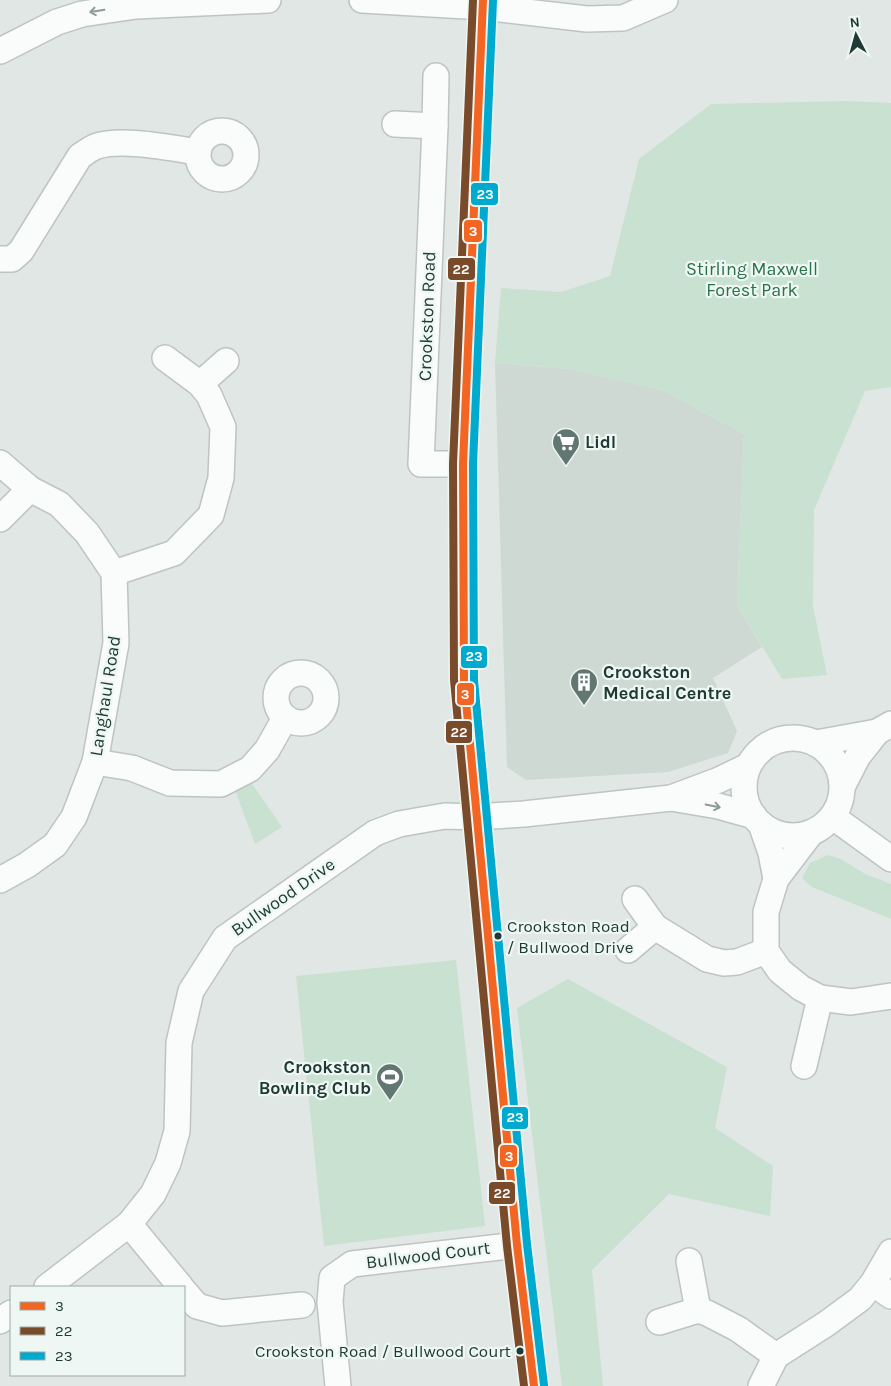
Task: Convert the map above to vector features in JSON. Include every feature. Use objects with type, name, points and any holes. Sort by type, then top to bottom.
[{"type":"main road","points":[[483,3],[464,464],[464,680],[517,1245],[534,1386]]},
{"type":"street","points":[[0,51],[58,22],[82,14],[136,6],[268,0]]},
{"type":"street","points":[[362,0],[483,3],[586,9],[623,18],[665,0]]},
{"type":"street","name":"Crookston Road","points":[[436,76],[421,464],[464,464]]},
{"type":"street","points":[[395,124],[435,126]]},
{"type":"street","points":[[0,260],[12,259],[21,251],[80,156],[96,146],[113,144],[157,145],[198,152]]},
{"type":"street","points":[[0,464],[30,489],[59,504],[87,533],[114,573],[174,553],[210,515],[221,478],[223,427],[209,396],[200,384],[165,358]]},
{"type":"street","points":[[200,384],[226,361]]},
{"type":"street","points":[[0,519],[30,489]]},
{"type":"street","name":"Langhaul Road","points":[[0,880],[28,865],[55,845],[74,817],[95,762],[116,643],[114,573]]},
{"type":"street","points":[[95,762],[132,768],[170,783],[221,784],[250,769],[267,750],[285,718]]},
{"type":"street","points":[[816,743],[884,728]]},
{"type":"street","points":[[843,786],[858,756],[884,728]]},
{"type":"street","points":[[811,834],[783,835],[768,830],[748,808],[744,793],[744,779],[748,766],[756,754],[766,745],[779,739],[795,737],[811,740],[826,749],[836,761],[842,775],[843,786],[840,804],[833,817],[823,827],[811,834],[776,879],[766,912],[766,951],[780,970],[800,988],[820,998],[851,1002],[891,996]]},
{"type":"street","points":[[671,798],[719,780],[748,766]]},
{"type":"street","points":[[671,798],[718,806],[757,820],[771,852],[776,879]]},
{"type":"street","name":"Bullwood Drive","points":[[48,1286],[129,1224],[152,1194],[168,1163],[177,1132],[178,1043],[191,991],[225,938],[375,833],[399,824],[445,816],[476,817],[578,809],[671,798]]},
{"type":"street","points":[[833,817],[891,859]]},
{"type":"street","points":[[635,900],[655,928],[707,959],[724,963],[738,962],[766,951]]},
{"type":"street","points":[[628,950],[655,928]]},
{"type":"street","points":[[804,1066],[820,998]]},
{"type":"street","points":[[129,1224],[180,1286]]},
{"type":"street","name":"Bullwood Court","points":[[338,1386],[330,1302],[332,1278],[352,1264],[517,1245]]},
{"type":"street","points":[[760,1386],[776,1356],[826,1324],[860,1299],[882,1290],[891,1252]]},
{"type":"street","points":[[689,1261],[698,1310]]},
{"type":"street","points":[[185,1292],[197,1306],[222,1313],[302,1305]]},
{"type":"street","points":[[659,1322],[698,1310],[738,1328],[776,1356]]},
{"type":"shaded area","points":[[495,363],[569,369],[662,390],[744,434],[737,605],[762,647],[713,678],[737,731],[728,753],[668,772],[526,780],[507,767]]},
{"type":"green space","name":"Stirling Maxwell Forest Park","points":[[847,101],[891,103],[891,387],[865,391],[814,510],[813,606],[827,675],[782,679],[737,605],[744,434],[662,390],[569,369],[495,363],[501,288],[561,292],[610,276],[639,159],[711,104]]},
{"type":"green space","points":[[250,781],[282,827],[255,844],[235,790]]},
{"type":"green space","points":[[828,855],[841,859],[865,874],[891,884],[891,919],[812,887],[802,878],[810,863]]},
{"type":"green space","name":"Crookston Bowling Club","points":[[456,960],[485,1226],[324,1246],[296,976]]},
{"type":"green space","points":[[568,979],[727,1067],[715,1128],[773,1166],[770,1216],[669,1194],[592,1270],[603,1386],[562,1386],[517,1008]]},
{"type":"transit line","name":"22","points":[[473,0],[453,464],[454,680],[507,1246],[524,1386]]},
{"type":"transit line","name":"3","points":[[483,0],[463,464],[464,680],[517,1245],[534,1386]]},
{"type":"transit line","name":"23","points":[[493,0],[473,464],[474,680],[527,1244],[544,1385]]},
{"type":"place","name":"Lidl","points":[[566,466]]},
{"type":"place","name":"Crookston Medical Centre","points":[[584,706]]},
{"type":"place","name":"Crookston Road / Bullwood Drive","points":[[498,936]]},
{"type":"place","name":"Crookston Bowling Club","points":[[390,1101]]},
{"type":"place","name":"Crookston Road / Bullwood Court","points":[[520,1351]]}]
